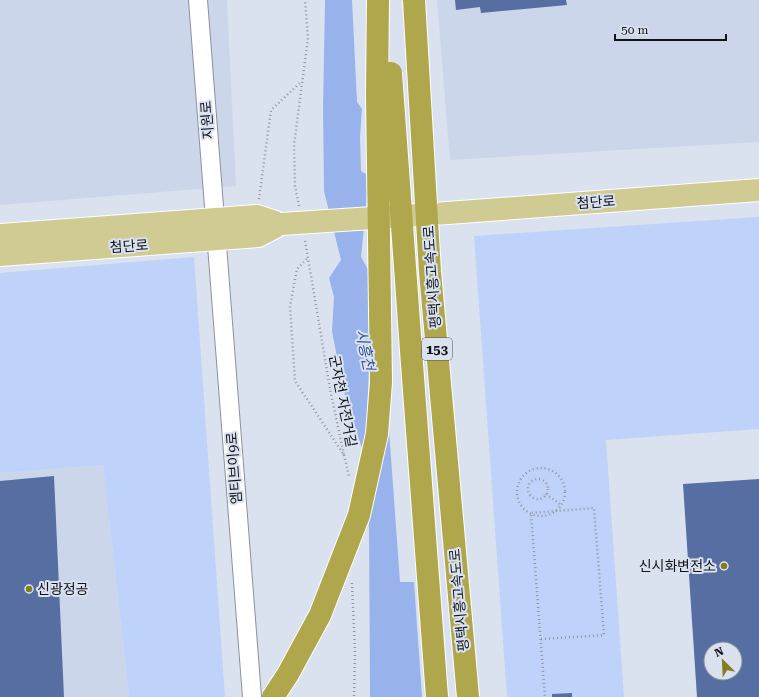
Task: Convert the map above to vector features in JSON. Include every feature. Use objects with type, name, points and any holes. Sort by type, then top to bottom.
[{"type":"highway","points":[[273,697],[288,674],[320,615],[359,515],[377,434],[381,382],[377,94],[378,0]]},
{"type":"highway","name":"평택시흥고속도로","points":[[387,0],[392,94],[437,697]]},
{"type":"highway","name":"평택시흥고속도로","points":[[415,0],[430,272],[468,697]]},
{"type":"main road","name":"첨단로","points":[[0,235],[215,229],[759,190]]},
{"type":"main road","name":"첨단로","points":[[0,255],[215,229]]},
{"type":"street","name":"지원로","points":[[198,0],[215,229]]},
{"type":"street","points":[[415,0],[434,214]]},
{"type":"street","name":"엠티브이9로","points":[[215,229],[252,697]]},
{"type":"path","points":[[299,207],[295,186],[294,145],[308,38],[305,0]]},
{"type":"path","points":[[257,226],[271,110],[302,81]]},
{"type":"path","name":"군자천 자전거길","points":[[304,237],[308,258],[330,389],[344,455],[295,381],[290,306],[297,269],[308,258]]},
{"type":"path","points":[[539,468],[547,469],[560,476],[565,491],[564,498],[561,505],[554,511],[548,514],[540,515],[525,510],[520,503],[518,488],[520,480],[525,474],[539,468]]},
{"type":"path","points":[[538,479],[544,482],[547,487],[546,494],[541,498],[532,497],[528,489],[530,483],[538,479]]},
{"type":"path","points":[[546,494],[561,505]]},
{"type":"path","points":[[541,639],[604,635],[594,508],[554,511]]},
{"type":"path","points":[[531,513],[545,697]]},
{"type":"shaded area","points":[[0,0],[227,0],[236,186],[0,205]]},
{"type":"shaded area","points":[[437,0],[759,0],[759,142],[450,160]]},
{"type":"shaded area","points":[[759,217],[759,429],[606,440],[624,697],[507,697],[474,236]]},
{"type":"shaded area","points":[[194,257],[225,697],[129,697],[103,465],[0,473],[0,273]]},
{"type":"shaded area","points":[[103,465],[129,697],[0,697],[0,473]]},
{"type":"water","name":"시흥천","points":[[325,0],[352,0],[357,102],[362,109],[360,137],[361,171],[369,176],[361,257],[378,287],[377,329],[416,431],[430,697],[370,697],[369,529],[366,461],[343,389],[332,331],[334,297],[329,278],[341,260],[324,191],[323,107]]},
{"type":"pier","points":[[371,325],[379,328],[418,430],[432,697],[422,697],[414,582],[400,582],[388,416],[367,415]]},
{"type":"building","points":[[455,0],[566,0],[567,5],[481,13],[480,7],[456,10]]},
{"type":"building","name":"신광정공","points":[[54,476],[64,697],[0,697],[0,481]]},
{"type":"building","name":"신시화변전소","points":[[759,479],[759,697],[697,697],[683,484]]},
{"type":"building","points":[[572,693],[572,697],[552,697],[552,694]]},
{"type":"place","name":"신시화변전소","points":[[724,566]]},
{"type":"place","name":"신광정공","points":[[29,589]]}]
